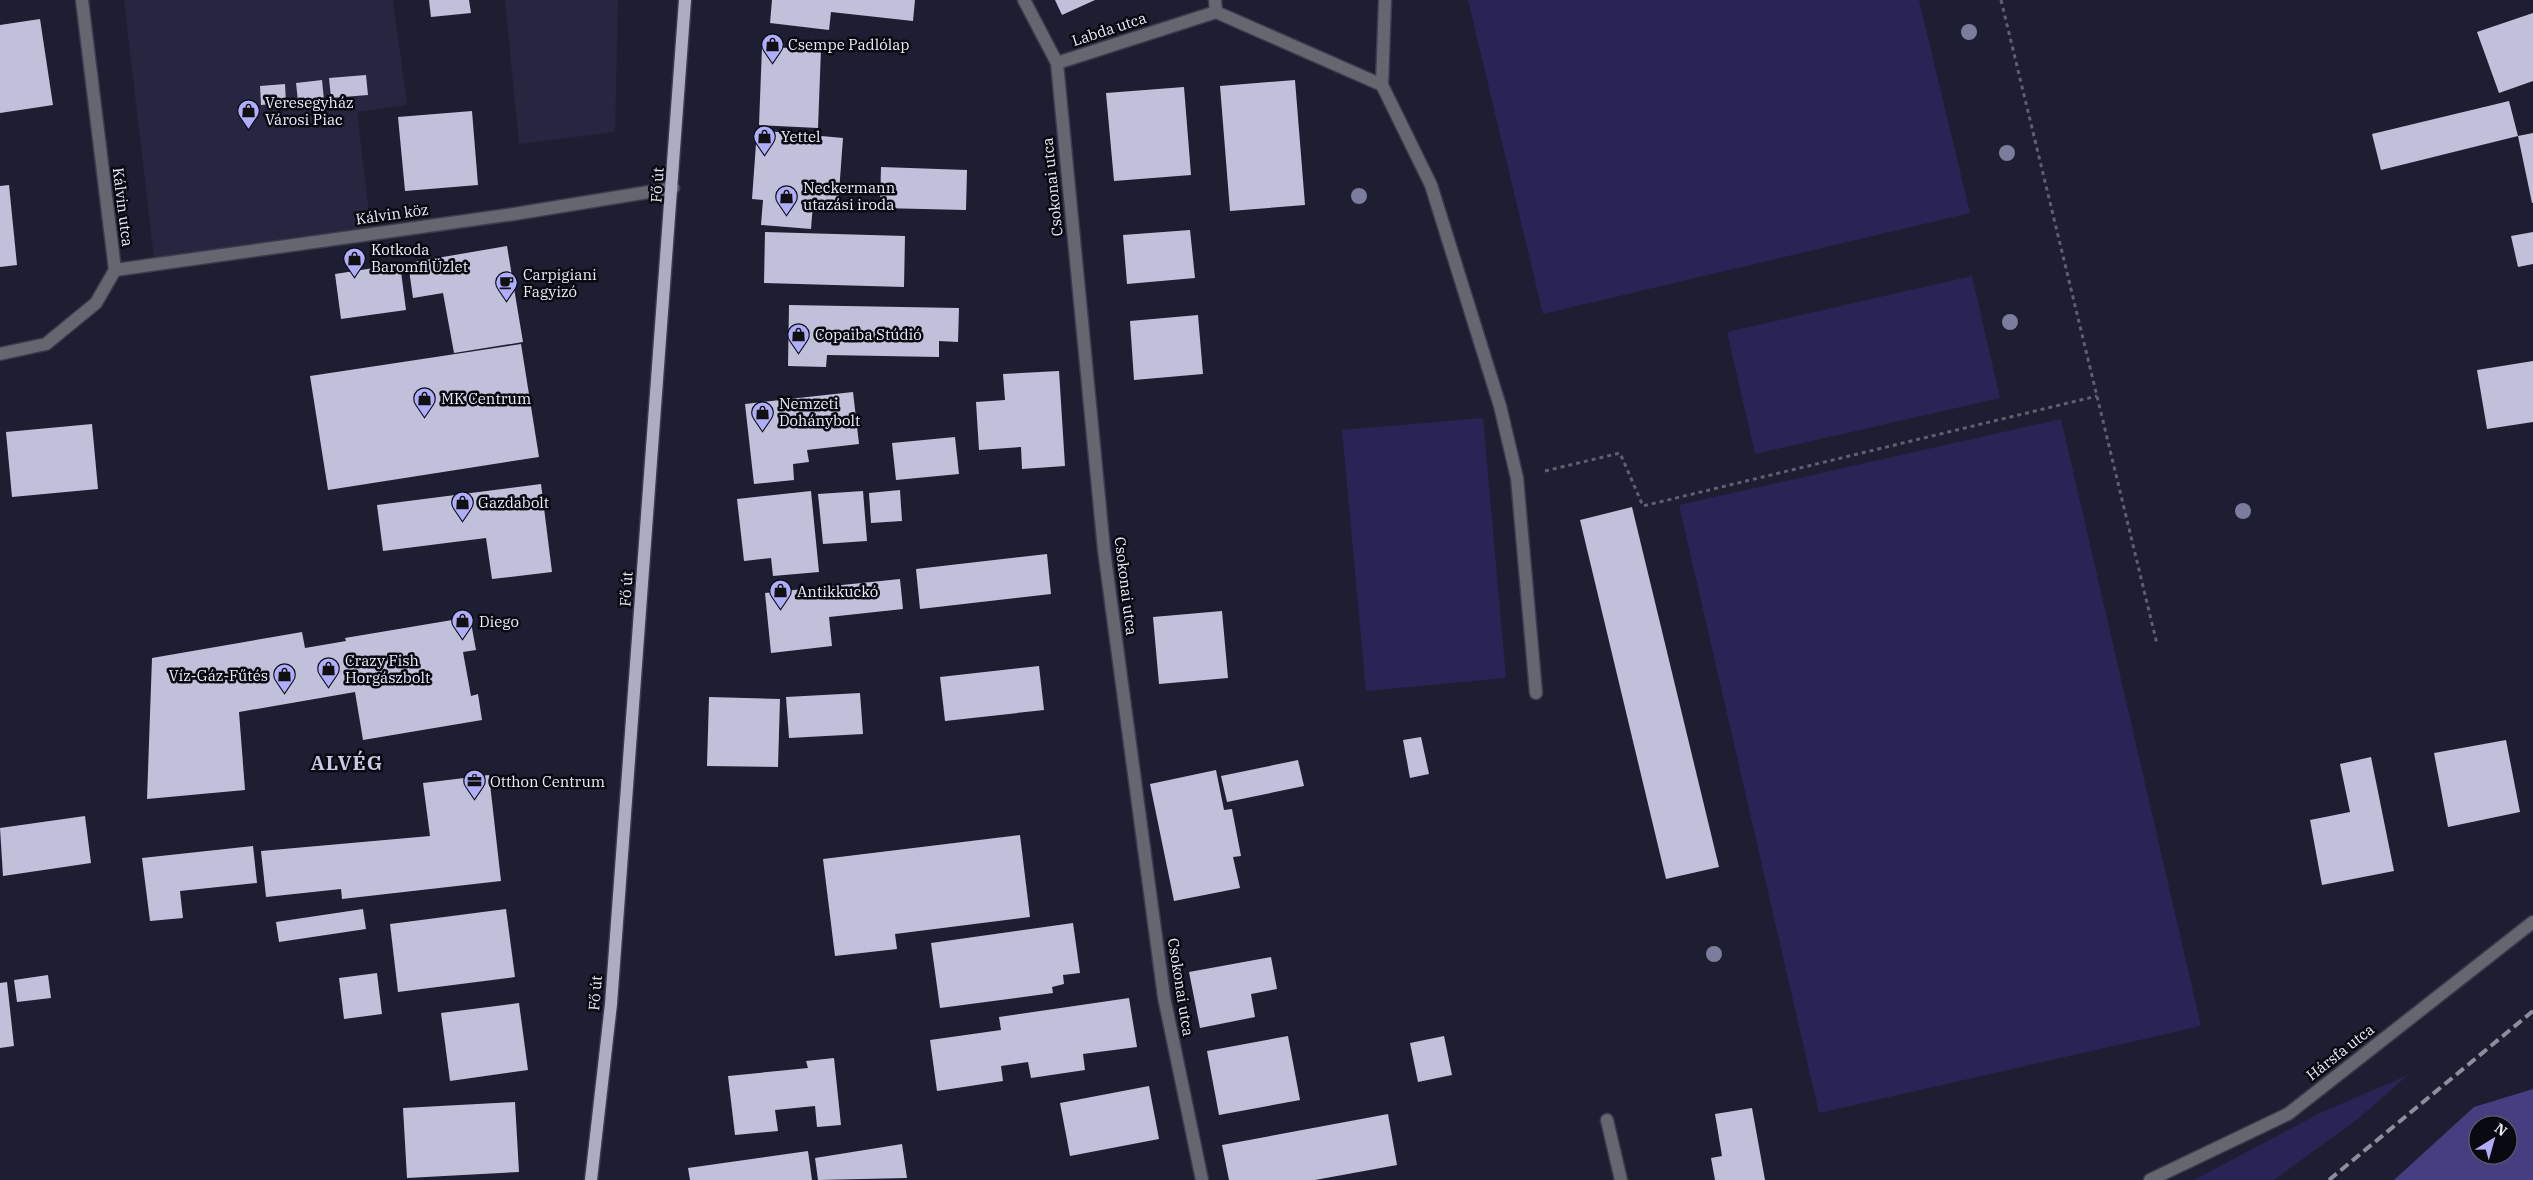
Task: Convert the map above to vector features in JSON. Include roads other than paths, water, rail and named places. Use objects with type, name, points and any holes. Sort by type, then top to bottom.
[{"type":"main road","name":"Fő út","points":[[592,1180],[611,1004],[673,188],[685,0]]},
{"type":"street","name":"Kálvin utca","points":[[82,0],[115,270]]},
{"type":"street","name":"Csokonai utca","points":[[1024,0],[1057,63],[1104,550],[1164,997],[1202,1180]]},
{"type":"street","points":[[1385,0],[1382,85],[1431,185],[1500,406],[1517,478],[1536,693]]},
{"type":"street","points":[[1216,6],[1382,85]]},
{"type":"street","name":"Labda utca","points":[[1057,63],[1216,6]]},
{"type":"street","name":"Kálvin köz","points":[[115,270],[673,188]]},
{"type":"street","points":[[0,354],[46,344],[96,302],[115,270]]},
{"type":"street","name":"Hársfa utca","points":[[2150,1180],[2288,1114],[2533,922]]},
{"type":"street","points":[[1607,1120],[1621,1180]]},
{"type":"railway","points":[[2329,1180],[2533,1011]]},
{"type":"place","name":"Csempe Padlólap","points":[[772,63]]},
{"type":"place","name":"Veresegyház Városi Piac","points":[[249,130]]},
{"type":"place","name":"Yettel","points":[[765,155]]},
{"type":"place","name":"Neckermann utazási iroda","points":[[787,215]]},
{"type":"place","name":"Kotkoda Baromfi Üzlet","points":[[355,277]]},
{"type":"place","name":"Carpigiani Fagyizó","points":[[507,302]]},
{"type":"place","name":"Copaiba Stúdió","points":[[799,353]]},
{"type":"place","name":"MK Centrum","points":[[425,417]]},
{"type":"place","name":"Nemzeti Dohánybolt","points":[[763,431]]},
{"type":"place","name":"Gazdabolt","points":[[462,521]]},
{"type":"place","name":"Antikkuckó","points":[[781,610]]},
{"type":"place","name":"Diego","points":[[463,640]]},
{"type":"place","name":"Crazy Fish Horgászbolt","points":[[329,688]]},
{"type":"place","name":"Víz-Gáz-Fűtés","points":[[284,694]]},
{"type":"place","name":"Otthon Centrum","points":[[474,800]]},
{"type":"district","name":"ALVÉG","points":[[347,762]]}]
